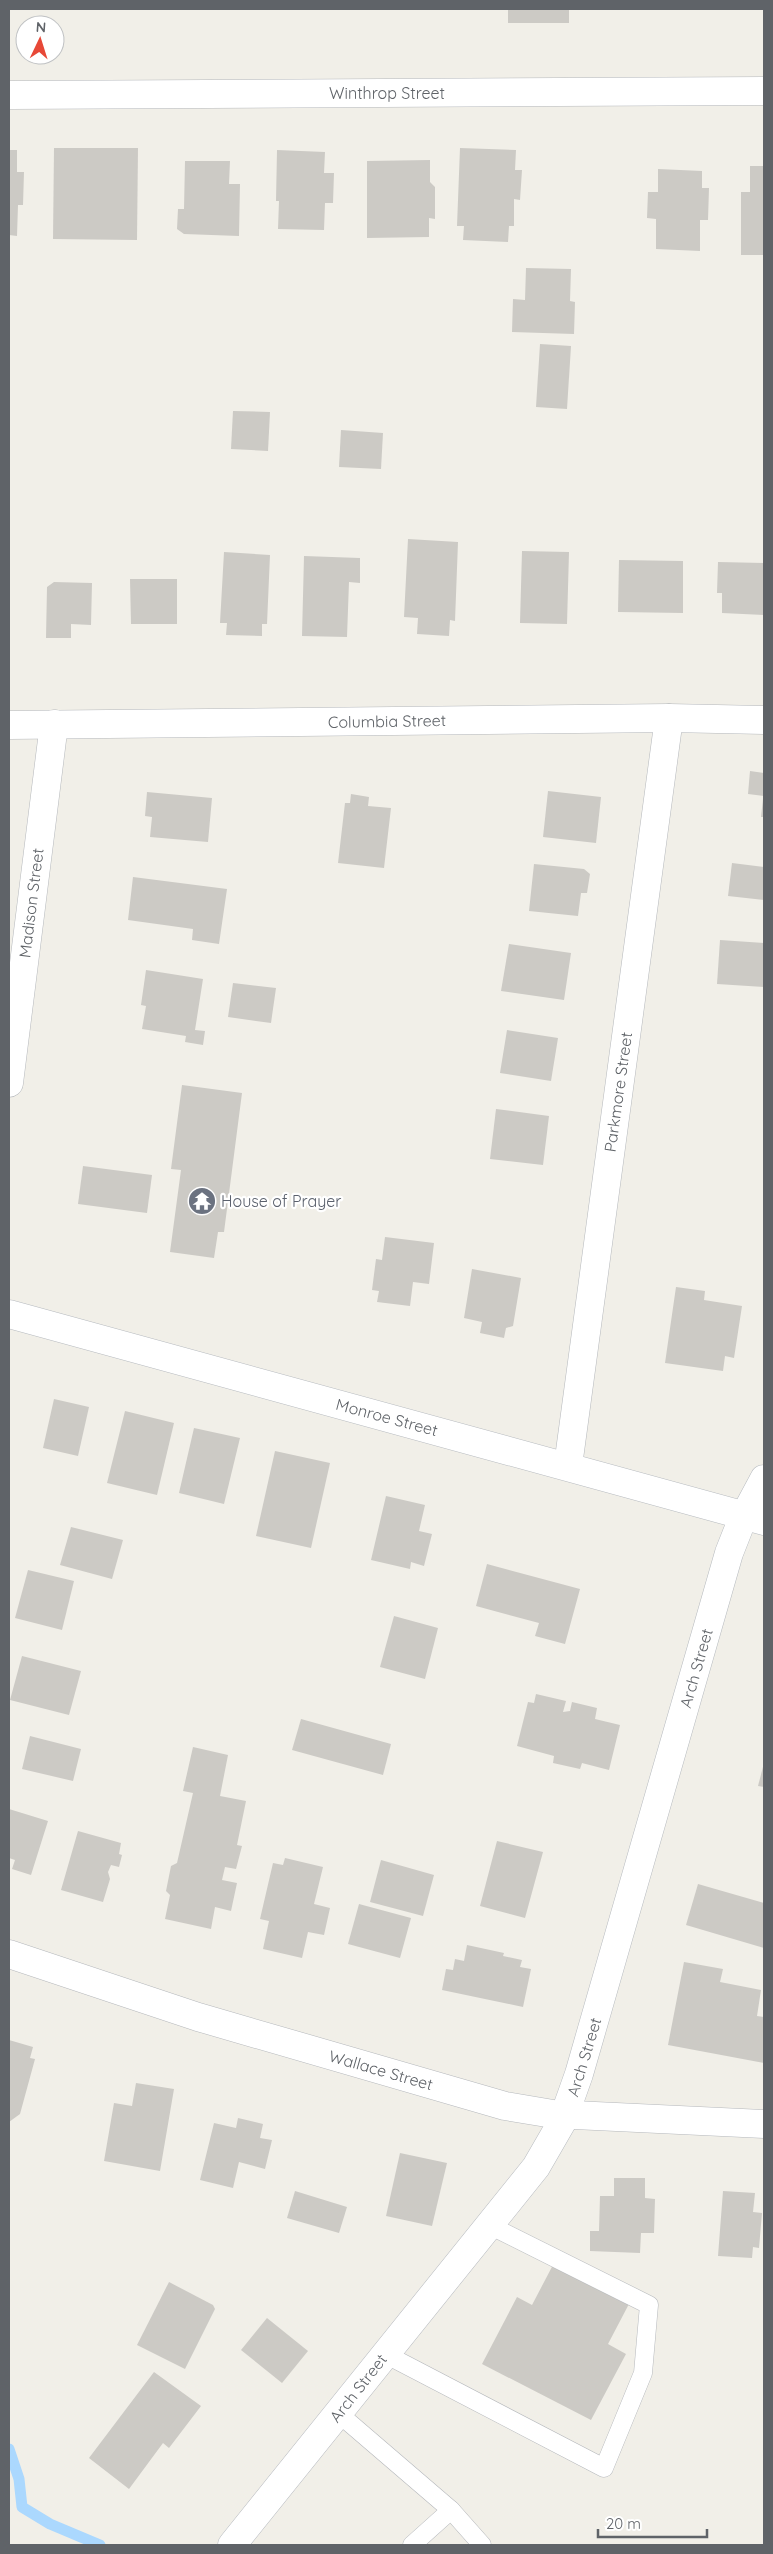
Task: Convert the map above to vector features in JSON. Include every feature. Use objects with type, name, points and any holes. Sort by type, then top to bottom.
[{"type":"street","name":"Winthrop Street","points":[[9,95],[764,91]]},
{"type":"street","name":"Columbia Street","points":[[9,725],[669,718],[764,720]]},
{"type":"street","name":"Parkmore Street","points":[[568,1466],[669,718]]},
{"type":"street","name":"Madison Street","points":[[9,1082],[54,724]]},
{"type":"street","name":"Monroe Street","points":[[9,1314],[568,1466],[754,1519]]},
{"type":"street","name":"Arch Street","points":[[232,2545],[541,2160],[565,2114],[579,2074],[723,1572],[754,1519],[764,1480]]},
{"type":"street","name":"Wallace Street","points":[[9,1954],[198,2018],[496,2104],[525,2110],[565,2114],[764,2124]]},
{"type":"lane","points":[[385,2354],[604,2468],[644,2373],[649,2306],[489,2224]]},
{"type":"lane","points":[[338,2414],[451,2510],[482,2545]]},
{"type":"lane","points":[[412,2545],[451,2510]]},
{"type":"building","points":[[508,9],[569,9],[569,23],[508,23]]},
{"type":"building","points":[[54,148],[138,148],[137,240],[53,239]]},
{"type":"building","points":[[460,148],[516,150],[515,170],[522,170],[520,200],[514,199],[514,226],[509,226],[508,242],[463,240],[464,226],[457,226]]},
{"type":"building","points":[[9,150],[17,150],[17,172],[24,172],[23,205],[18,205],[17,236],[9,235]]},
{"type":"building","points":[[277,150],[325,152],[324,173],[334,173],[333,203],[325,203],[324,230],[278,229],[279,201],[276,201]]},
{"type":"building","points":[[430,160],[430,182],[435,187],[435,219],[429,218],[429,237],[367,238],[367,161]]},
{"type":"building","points":[[185,161],[230,161],[229,184],[240,184],[239,236],[184,234],[177,229],[178,209],[184,209]]},
{"type":"building","points":[[750,166],[764,166],[764,255],[741,255],[741,192],[750,192]]},
{"type":"building","points":[[658,169],[702,171],[702,188],[709,188],[708,220],[700,220],[700,251],[656,249],[656,219],[647,218],[648,192],[658,192]]},
{"type":"building","points":[[526,268],[571,269],[570,301],[575,302],[574,334],[512,332],[513,299],[525,300]]},
{"type":"building","points":[[540,344],[571,346],[567,409],[536,407]]},
{"type":"building","points":[[233,411],[270,412],[268,451],[231,449]]},
{"type":"building","points":[[341,430],[383,433],[381,469],[339,467]]},
{"type":"building","points":[[408,539],[458,542],[455,621],[450,620],[449,636],[417,634],[418,618],[404,617]]},
{"type":"building","points":[[522,551],[569,552],[567,624],[520,623]]},
{"type":"building","points":[[224,552],[270,555],[267,624],[262,624],[262,636],[226,635],[227,623],[220,623]]},
{"type":"building","points":[[304,556],[360,558],[360,583],[349,582],[347,637],[302,636]]},
{"type":"building","points":[[619,560],[683,561],[683,613],[618,612]]},
{"type":"building","points":[[718,562],[764,563],[764,615],[722,613],[722,593],[717,593]]},
{"type":"building","points":[[130,579],[177,579],[177,624],[131,624]]},
{"type":"building","points":[[54,582],[92,583],[91,625],[71,624],[71,638],[46,638],[47,587]]},
{"type":"building","points":[[750,771],[764,773],[764,796],[748,794]]},
{"type":"building","points":[[548,791],[601,797],[596,843],[543,837]]},
{"type":"building","points":[[147,792],[212,798],[208,842],[150,837],[152,817],[145,816]]},
{"type":"building","points":[[351,794],[369,797],[368,806],[391,808],[384,868],[338,863],[345,803],[350,803]]},
{"type":"building","points":[[763,799],[764,817],[761,817]]},
{"type":"building","points":[[732,863],[764,867],[764,900],[728,896]]},
{"type":"building","points":[[534,864],[584,869],[590,874],[587,893],[581,893],[578,916],[529,911]]},
{"type":"building","points":[[133,877],[227,889],[219,944],[192,940],[193,929],[128,920]]},
{"type":"building","points":[[720,940],[764,943],[764,987],[717,984]]},
{"type":"building","points":[[509,944],[571,953],[564,1000],[501,991]]},
{"type":"building","points":[[146,970],[203,979],[195,1030],[205,1031],[203,1045],[185,1042],[186,1036],[142,1029],[146,1006],[141,1005]]},
{"type":"building","points":[[233,983],[276,988],[271,1023],[228,1017]]},
{"type":"building","points":[[507,1030],[558,1038],[551,1081],[500,1073]]},
{"type":"building","name":"House of Prayer","points":[[182,1085],[242,1093],[224,1232],[218,1232],[214,1258],[170,1252],[181,1170],[171,1169]]},
{"type":"building","points":[[496,1109],[549,1116],[543,1165],[490,1159]]},
{"type":"building","points":[[83,1166],[152,1175],[147,1213],[78,1204]]},
{"type":"building","points":[[385,1237],[434,1243],[429,1284],[413,1282],[410,1306],[377,1302],[379,1291],[372,1290],[376,1259],[382,1260]]},
{"type":"building","points":[[472,1269],[521,1278],[513,1326],[506,1328],[504,1338],[480,1333],[482,1322],[464,1318]]},
{"type":"building","points":[[676,1287],[705,1291],[704,1300],[742,1306],[734,1358],[725,1356],[723,1371],[665,1363]]},
{"type":"building","points":[[54,1399],[89,1407],[78,1456],[43,1448]]},
{"type":"building","points":[[125,1411],[174,1423],[157,1495],[107,1483]]},
{"type":"building","points":[[194,1428],[240,1438],[224,1504],[179,1493]]},
{"type":"building","points":[[275,1451],[330,1463],[311,1548],[256,1536]]},
{"type":"building","points":[[386,1496],[425,1505],[419,1531],[432,1534],[424,1566],[411,1562],[410,1569],[371,1560]]},
{"type":"building","points":[[71,1527],[123,1540],[112,1579],[60,1565]]},
{"type":"building","points":[[487,1564],[580,1589],[565,1644],[535,1636],[539,1623],[476,1606]]},
{"type":"building","points":[[28,1570],[74,1581],[62,1630],[15,1618]]},
{"type":"building","points":[[394,1616],[438,1628],[425,1679],[380,1667]]},
{"type":"building","points":[[22,1656],[81,1671],[69,1715],[10,1700]]},
{"type":"building","points":[[536,1694],[566,1701],[563,1712],[570,1711],[572,1702],[597,1708],[595,1719],[620,1725],[609,1770],[582,1763],[580,1769],[553,1763],[554,1756],[517,1746],[528,1702],[534,1703]]},
{"type":"building","points":[[301,1719],[391,1744],[383,1775],[292,1750]]},
{"type":"building","points":[[30,1736],[81,1749],[73,1781],[22,1769]]},
{"type":"building","points":[[193,1747],[228,1755],[220,1796],[246,1801],[237,1845],[242,1846],[236,1869],[225,1867],[222,1880],[237,1883],[231,1911],[215,1907],[211,1929],[165,1919],[170,1895],[166,1891],[171,1866],[177,1863],[193,1793],[183,1791]]},
{"type":"building","points":[[764,1763],[764,1787],[758,1786]]},
{"type":"building","points":[[9,1809],[48,1821],[31,1875],[12,1869],[15,1860],[9,1858]]},
{"type":"building","points":[[78,1831],[121,1843],[119,1854],[122,1855],[119,1867],[111,1865],[108,1872],[110,1879],[103,1902],[61,1890]]},
{"type":"building","points":[[497,1841],[543,1852],[525,1918],[480,1906]]},
{"type":"building","points":[[285,1858],[323,1867],[314,1904],[330,1908],[324,1935],[308,1932],[302,1958],[263,1949],[269,1921],[260,1919],[273,1863],[283,1865]]},
{"type":"building","points":[[381,1860],[434,1875],[423,1916],[370,1902]]},
{"type":"building","points":[[698,1884],[764,1903],[764,1948],[686,1925]]},
{"type":"building","points":[[359,1904],[411,1918],[400,1958],[348,1944]]},
{"type":"building","points":[[467,1945],[504,1953],[503,1956],[522,1960],[520,1967],[531,1969],[523,2007],[442,1990],[446,1969],[453,1970],[455,1959],[464,1961]]},
{"type":"building","points":[[684,1962],[723,1969],[720,1982],[761,1990],[757,2016],[764,2017],[764,2063],[668,2045]]},
{"type":"building","points":[[9,2040],[33,2047],[30,2058],[35,2059],[20,2114],[9,2122]]},
{"type":"building","points":[[136,2083],[174,2089],[160,2171],[104,2161],[114,2103],[132,2106]]},
{"type":"building","points":[[238,2118],[263,2124],[260,2138],[272,2140],[265,2169],[239,2162],[233,2188],[200,2180],[214,2123],[236,2128]]},
{"type":"building","points":[[400,2153],[447,2163],[432,2226],[386,2216]]},
{"type":"building","points":[[614,2178],[645,2178],[645,2198],[655,2199],[654,2233],[641,2233],[640,2253],[590,2251],[590,2231],[599,2231],[600,2196],[614,2196]]},
{"type":"building","points":[[295,2191],[347,2207],[339,2233],[287,2218]]},
{"type":"building","points":[[723,2191],[755,2193],[753,2212],[762,2213],[759,2248],[753,2247],[752,2258],[718,2256]]},
{"type":"building","points":[[554,2263],[630,2302],[608,2344],[626,2354],[591,2420],[482,2364],[517,2297],[532,2305]]},
{"type":"building","points":[[169,2282],[213,2305],[215,2309],[185,2369],[137,2345]]},
{"type":"building","points":[[267,2318],[308,2351],[282,2383],[241,2350]]},
{"type":"building","points":[[154,2372],[201,2406],[169,2448],[163,2443],[129,2489],[89,2458]]},
{"type":"waterway","points":[[9,2449],[19,2479],[22,2507],[50,2524],[100,2545]]},
{"type":"place","name":"House of Prayer","points":[[202,1201]]}]
